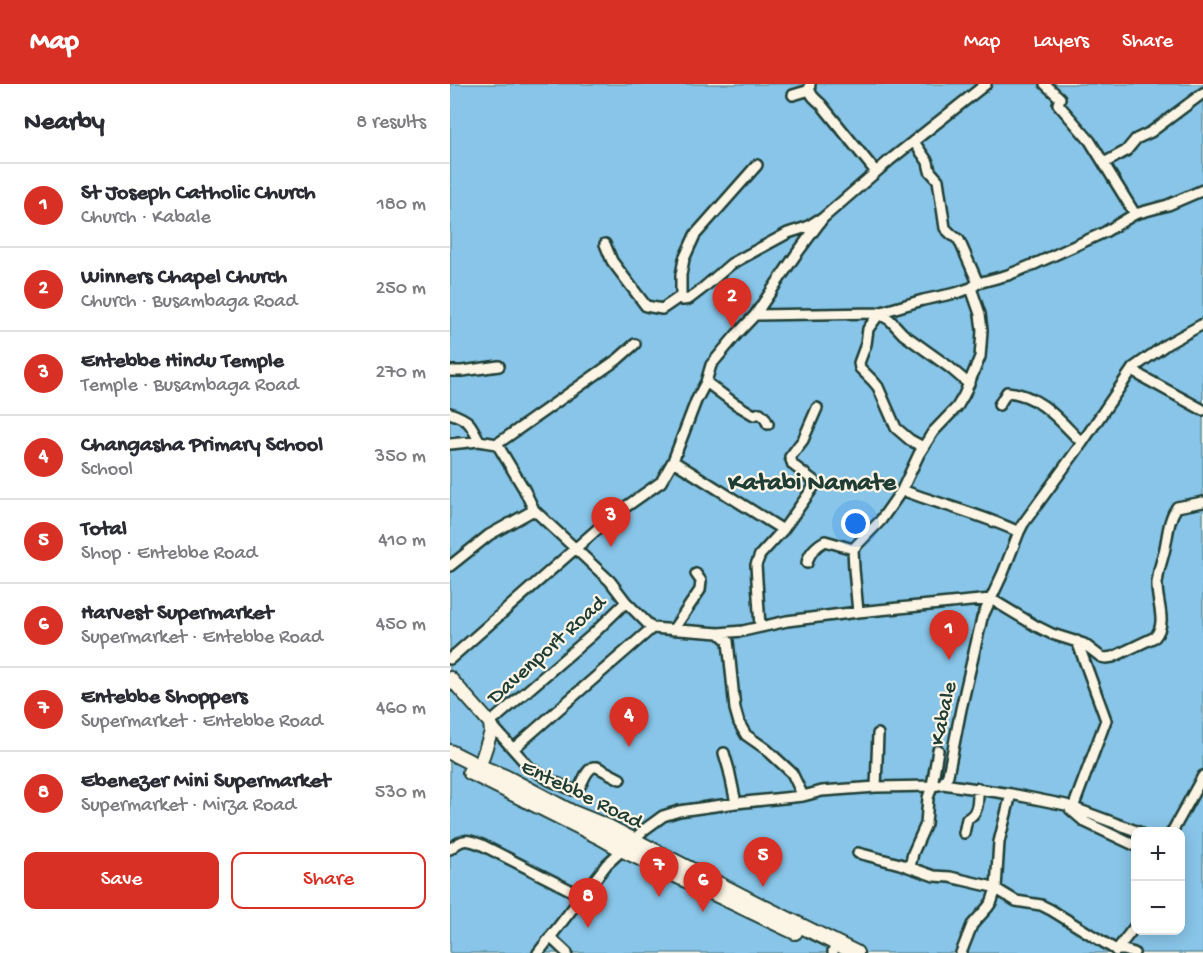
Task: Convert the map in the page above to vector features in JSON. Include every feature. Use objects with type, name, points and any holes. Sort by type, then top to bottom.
[{"type":"highway","name":"Entebbe Road","points":[[450,752],[505,777],[572,812],[608,827],[856,953]]},
{"type":"highway","name":"Entebbe Road","points":[[450,762],[623,850],[834,952]]},
{"type":"main road","points":[[450,678],[490,723],[491,732],[478,766]]},
{"type":"street","points":[[450,659],[610,519],[661,482],[673,461],[711,365],[755,315],[823,218],[876,171],[986,84]]},
{"type":"street","points":[[1045,84],[1060,98],[1058,104],[1090,141],[1135,214]]},
{"type":"street","points":[[793,95],[810,87],[812,97],[821,104],[876,171]]},
{"type":"street","points":[[1104,163],[1126,151],[1136,139],[1151,132],[1203,93]]},
{"type":"street","points":[[858,612],[853,549],[881,520],[902,490],[933,432],[957,407],[980,357],[982,330],[980,314],[975,286],[964,249],[959,240],[945,228],[938,180],[930,171],[928,162],[914,141]]},
{"type":"street","points":[[757,165],[694,235],[684,259],[681,275],[681,296],[684,300],[689,299],[731,264],[788,233],[807,227],[823,218]]},
{"type":"street","points":[[755,315],[879,314],[1008,276],[1105,232],[1135,214],[1168,205],[1203,190]]},
{"type":"street","points":[[605,244],[612,261],[645,306],[662,309],[681,296]]},
{"type":"street","points":[[879,314],[890,320],[903,334],[969,384]]},
{"type":"street","points":[[879,314],[868,329],[866,344],[859,363],[860,368],[878,387],[896,428],[923,447]]},
{"type":"street","name":"Kabale","points":[[944,784],[948,775],[982,618],[1004,573],[1019,532],[1134,368],[1167,344],[1203,324]]},
{"type":"street","points":[[450,444],[479,441],[497,444],[618,359],[635,344]]},
{"type":"street","points":[[450,371],[499,366]]},
{"type":"street","points":[[1134,368],[1141,376],[1203,410]]},
{"type":"street","points":[[706,382],[734,403],[754,414],[760,413],[768,424]]},
{"type":"street","points":[[999,405],[1007,392],[1033,399],[1046,407],[1082,443]]},
{"type":"street","points":[[760,627],[756,565],[760,555],[783,530],[815,485],[814,481],[793,465],[790,457],[804,440],[817,408]]},
{"type":"street","points":[[450,413],[466,419],[474,429],[479,441]]},
{"type":"street","points":[[497,444],[534,510],[610,581],[626,602],[652,628],[674,630],[743,632],[787,621],[991,599],[1035,626],[1084,644],[1101,657],[1113,657],[1155,637],[1159,632],[1161,626],[1157,585],[1172,514],[1177,507],[1203,502]]},
{"type":"street","points":[[673,461],[783,530]]},
{"type":"street","points":[[902,490],[963,509],[1019,532]]},
{"type":"street","points":[[451,564],[489,535],[534,510]]},
{"type":"street","points":[[807,563],[817,546],[825,542],[853,549]]},
{"type":"street","points":[[674,630],[700,590],[701,581],[696,574]]},
{"type":"street","name":"Davenport Road","points":[[490,723],[592,635],[626,602]]},
{"type":"street","points":[[513,749],[652,628]]},
{"type":"street","points":[[730,656],[733,641],[743,632]]},
{"type":"street","points":[[719,633],[728,641],[731,681],[739,723],[746,735],[766,749],[792,773],[803,795]]},
{"type":"street","points":[[1070,807],[1106,720],[1077,642]]},
{"type":"street","points":[[490,723],[529,767],[549,780],[577,790],[586,773],[593,767],[620,779]]},
{"type":"street","points":[[876,788],[878,734]]},
{"type":"street","points":[[910,867],[913,853],[926,824],[928,798],[938,750]]},
{"type":"street","points":[[724,753],[736,803]]},
{"type":"street","points":[[1174,827],[1202,780]]},
{"type":"street","points":[[538,953],[605,866],[645,829],[663,816],[679,811],[822,791],[944,784],[1011,794],[1070,807],[1131,828]]},
{"type":"street","points":[[964,833],[967,819],[975,812],[978,789]]},
{"type":"street","points":[[961,953],[972,925],[992,901],[996,888],[999,842],[1011,794]]},
{"type":"street","points":[[1070,807],[1085,822],[1131,844]]},
{"type":"street","points":[[450,849],[463,840],[471,841],[503,854],[582,896]]},
{"type":"street","points":[[858,853],[934,876],[950,877],[996,888],[1016,901],[1041,905],[1051,910],[1115,952],[1125,950],[1134,953]]},
{"type":"street","points":[[1115,952],[1131,931]]},
{"type":"street","points":[[550,938],[567,953]]},
{"type":"water","points":[[450,84],[1203,84],[1203,953],[450,953]]},
{"type":"place","name":"Winners Chapel Church","points":[[732,328]]},
{"type":"place","name":"Entebbe Hindu Temple","points":[[611,547]]},
{"type":"place","name":"St Joseph Catholic Church","points":[[949,660]]},
{"type":"place","name":"Changasha Primary School","points":[[629,747]]},
{"type":"place","name":"Total","points":[[763,887]]},
{"type":"place","name":"Entebbe Shoppers","points":[[659,897]]},
{"type":"place","name":"Harvest Supermarket","points":[[703,912]]},
{"type":"place","name":"Ebenezer Mini Supermarket","points":[[588,928]]},
{"type":"district","name":"Katabi Namate","points":[[812,480]]}]
